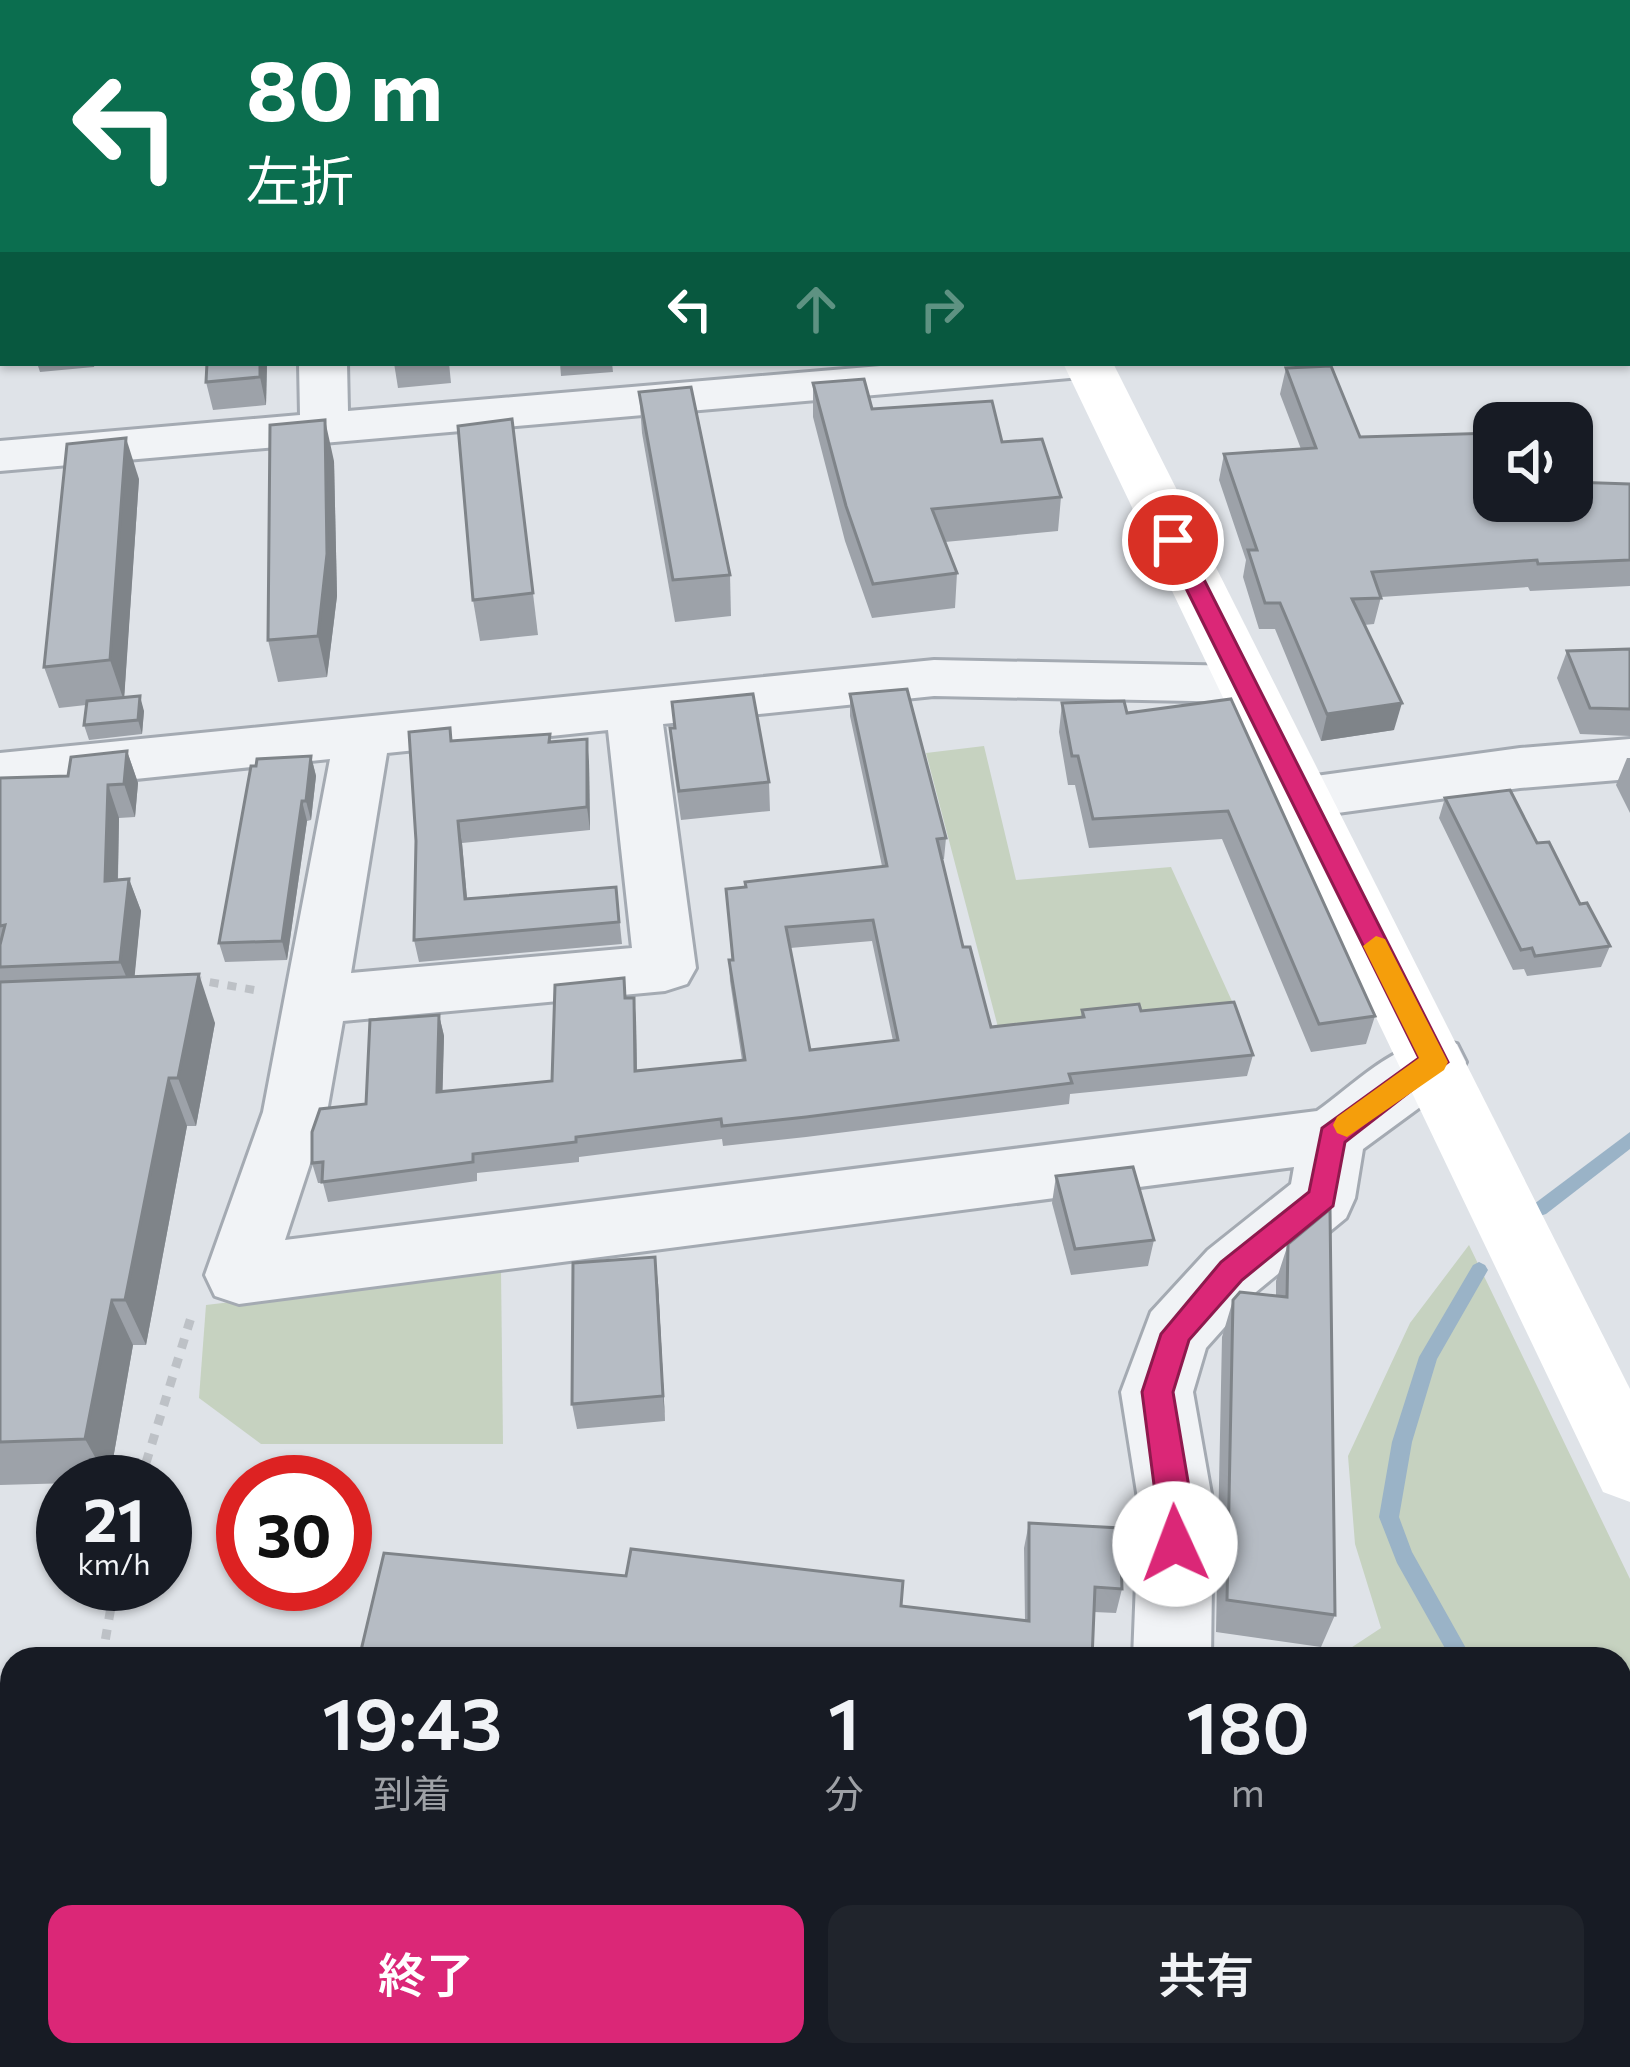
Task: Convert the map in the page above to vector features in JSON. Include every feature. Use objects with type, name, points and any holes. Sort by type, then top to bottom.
[{"type":"street","points":[[323,366],[324,427]]},
{"type":"street","points":[[0,456],[1048,366]]},
{"type":"street","points":[[1085,366],[1435,1062],[1630,1467]]},
{"type":"street","points":[[0,773],[934,678],[1243,684]]},
{"type":"street","points":[[286,1007],[665,968],[634,711]]},
{"type":"street","points":[[362,738],[286,1007],[295,1112],[238,1275],[1332,1136],[1435,1062]]},
{"type":"street","points":[[1301,798],[1520,768],[1630,759]]},
{"type":"street","points":[[1172,1647],[1176,1505],[1157,1392],[1176,1334],[1232,1271],[1322,1198],[1332,1136]]},
{"type":"path","points":[[171,979],[260,992],[286,1007]]},
{"type":"path","points":[[148,1455],[200,1288]]},
{"type":"path","points":[[104,1647],[110,1611]]},
{"type":"green space","points":[[984,746],[1016,880],[1171,867],[1236,1010],[999,1031],[926,753]]},
{"type":"green space","points":[[1469,1245],[1630,1579],[1630,1647],[1352,1647],[1381,1628],[1355,1544],[1348,1456],[1410,1323]]},
{"type":"green space","points":[[501,1270],[503,1444],[261,1444],[199,1398],[206,1305]]},
{"type":"building","points":[[207,366],[260,366],[260,377],[206,382]]},
{"type":"building","points":[[1331,366],[1360,437],[1473,434],[1473,522],[1593,522],[1593,483],[1630,484],[1630,560],[1538,564],[1537,560],[1372,572],[1381,598],[1352,599],[1402,703],[1327,714],[1280,603],[1265,603],[1248,550],[1257,550],[1224,454],[1316,448],[1286,368]]},
{"type":"building","points":[[864,379],[872,409],[992,401],[1002,442],[1042,439],[1061,497],[932,509],[957,573],[873,584],[813,383]]},
{"type":"building","points":[[691,387],[730,575],[673,580],[639,392]]},
{"type":"building","points":[[512,419],[533,593],[473,600],[458,426]]},
{"type":"building","points":[[325,420],[327,554],[318,636],[268,640],[270,425]]},
{"type":"building","points":[[126,438],[110,660],[44,667],[67,444]]},
{"type":"building","points":[[1630,649],[1630,709],[1590,708],[1567,651]]},
{"type":"building","points":[[907,689],[946,838],[937,839],[963,947],[970,947],[991,1027],[1084,1017],[1082,1010],[1139,1004],[1141,1011],[1234,1002],[1253,1055],[1069,1074],[1072,1083],[806,1117],[722,1126],[721,1119],[576,1137],[576,1142],[473,1154],[473,1162],[322,1182],[323,1162],[312,1163],[312,1132],[320,1109],[366,1104],[370,1020],[439,1015],[437,1092],[552,1081],[555,985],[624,978],[625,998],[634,998],[635,1071],[745,1060],[729,960],[733,960],[726,889],[746,887],[745,882],[887,866],[850,694]],"holes":[[[873,920],[898,1040],[810,1050],[786,927]]]},
{"type":"building","points":[[753,694],[769,782],[679,791],[670,728],[675,728],[672,702]]},
{"type":"building","points":[[140,696],[138,720],[84,725],[87,701]]},
{"type":"building","points":[[1231,699],[1375,1016],[1319,1024],[1228,811],[1093,819],[1078,756],[1072,756],[1062,703],[1124,701],[1127,713]]},
{"type":"building","points":[[450,728],[451,741],[550,734],[549,742],[587,739],[587,807],[458,821],[465,899],[616,887],[619,922],[414,940],[416,841],[409,732]]},
{"type":"building","points":[[127,751],[124,784],[108,785],[105,881],[129,879],[120,962],[0,967],[5,925],[0,926],[0,778],[68,776],[71,757]]},
{"type":"building","points":[[311,756],[282,941],[219,943],[251,766],[256,766],[257,759]]},
{"type":"building","points":[[1510,790],[1537,843],[1549,842],[1580,904],[1587,903],[1610,946],[1535,956],[1532,948],[1521,950],[1445,798]]},
{"type":"building","points":[[199,974],[178,1078],[169,1078],[125,1300],[112,1300],[85,1439],[0,1442],[0,982]]},
{"type":"building","points":[[1133,1167],[1154,1240],[1075,1249],[1056,1176]]},
{"type":"building","points":[[1330,1209],[1335,1615],[1227,1600],[1233,1300],[1240,1292],[1287,1297],[1288,1244]]},
{"type":"building","points":[[655,1257],[663,1396],[572,1404],[573,1263]]},
{"type":"building","points":[[1029,1523],[1120,1528],[1122,1589],[1095,1587],[1092,1647],[362,1647],[384,1553],[626,1576],[631,1549],[903,1581],[901,1606],[1029,1621]]},
{"type":"waterway","points":[[1540,1209],[1630,1139]]},
{"type":"waterway","points":[[1455,1647],[1404,1556],[1389,1517],[1402,1442],[1428,1357],[1479,1270]]},
{"type":"slow traffic","points":[[1347,1125],[1435,1062],[1376,946]]},
{"type":"route","points":[[1173,540],[1435,1062],[1332,1136],[1322,1198],[1232,1271],[1176,1334],[1157,1392],[1176,1505],[1175,1544]]}]
